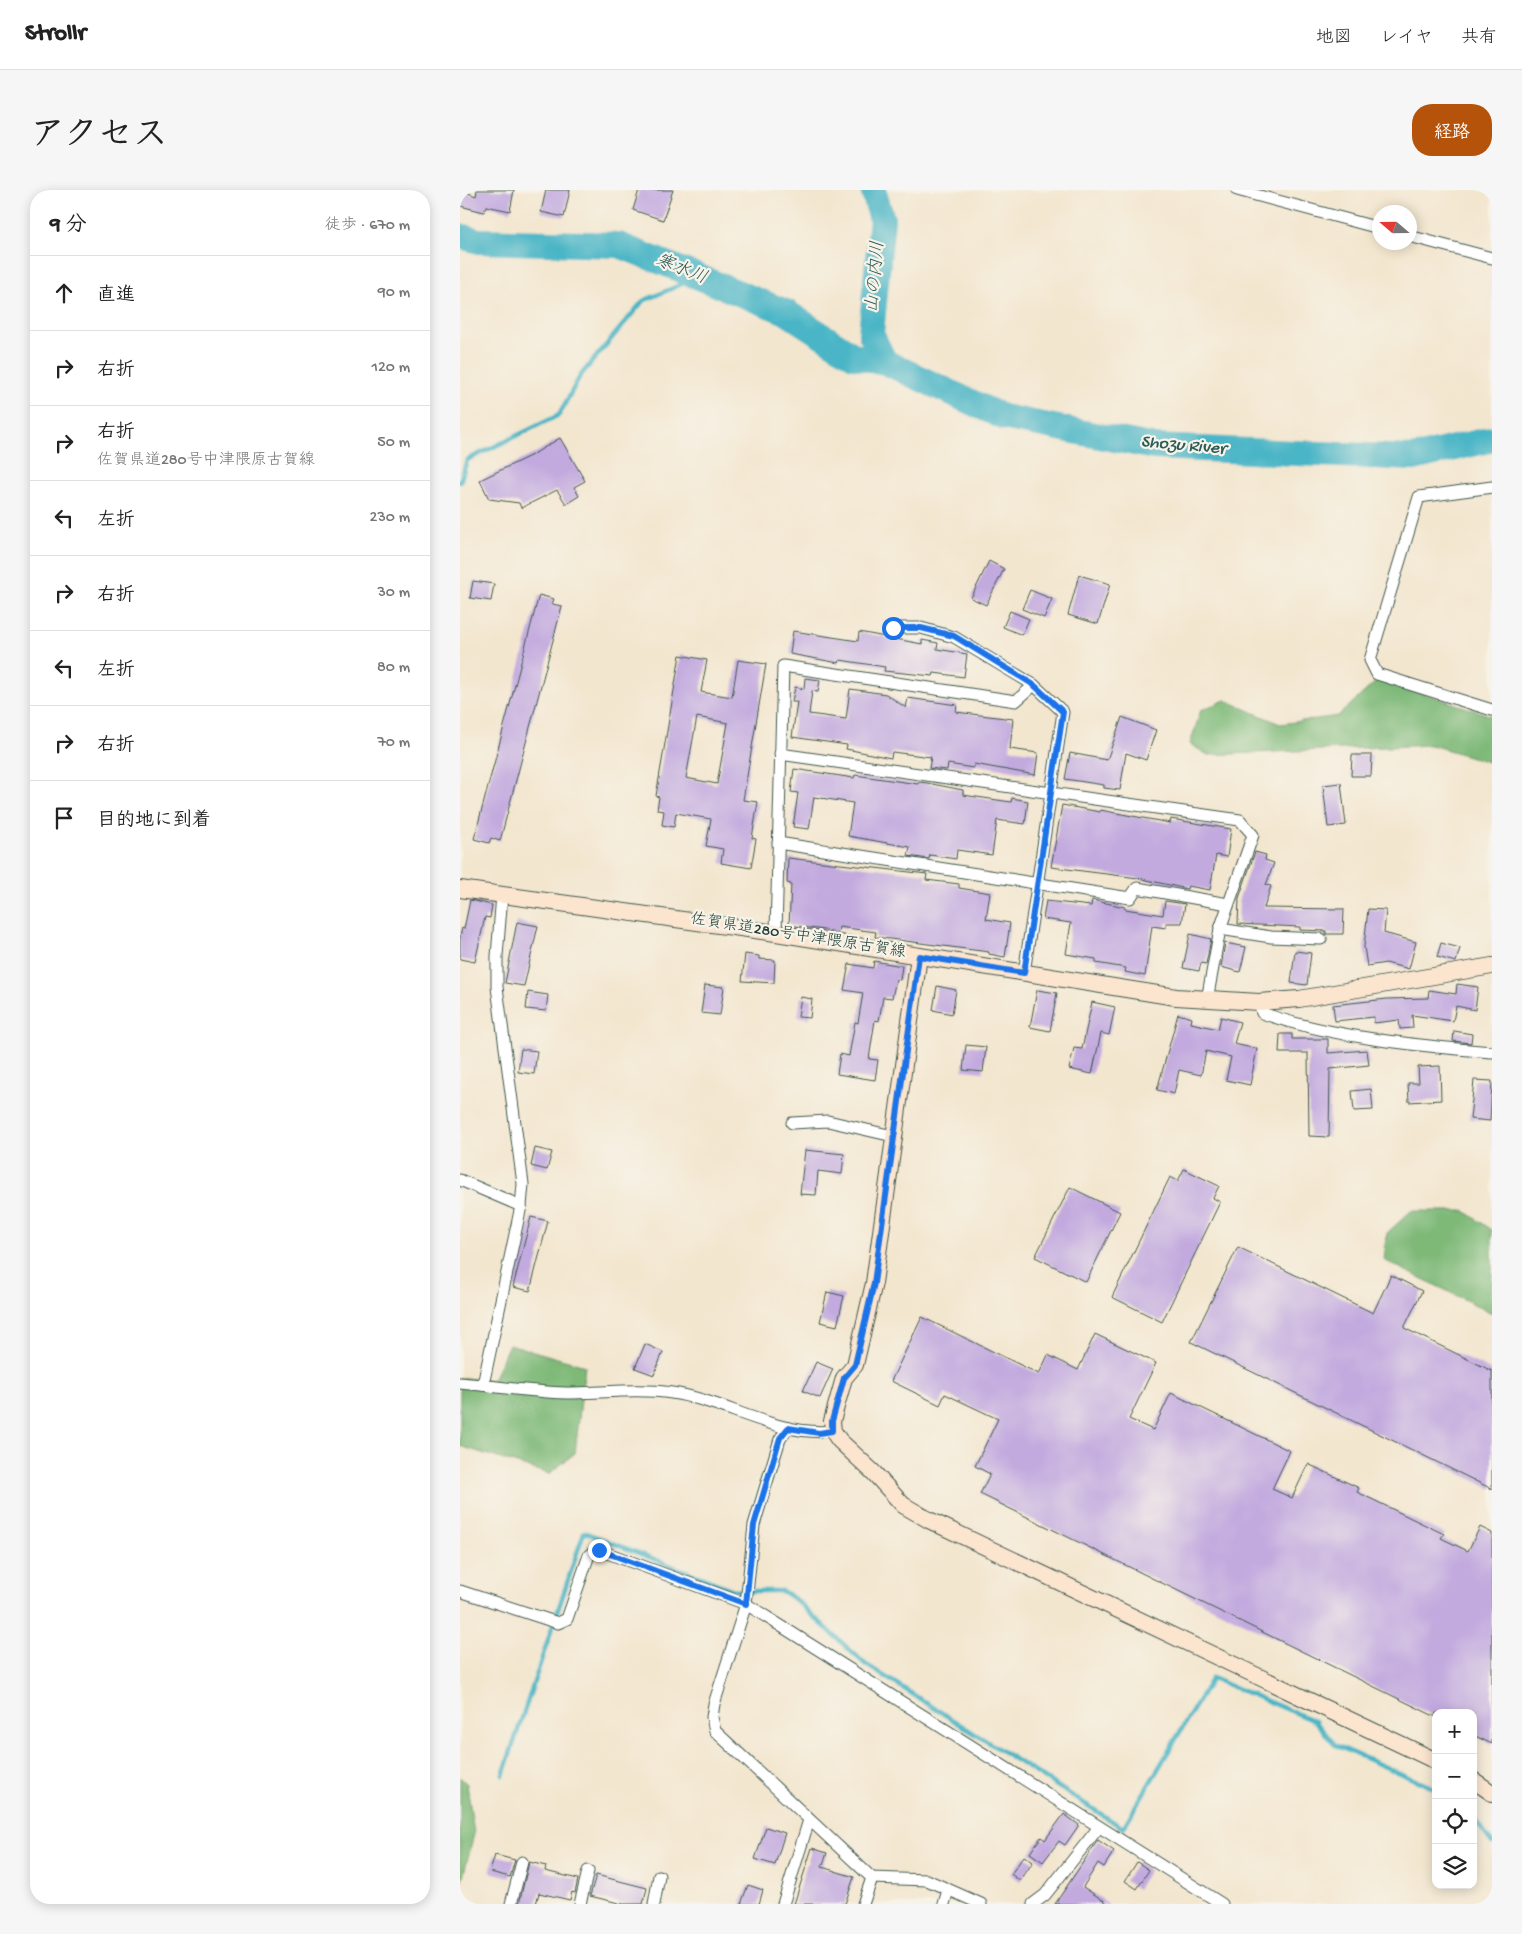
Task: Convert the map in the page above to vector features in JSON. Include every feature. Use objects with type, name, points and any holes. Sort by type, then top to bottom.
[{"type":"street","points":[[1238,190],[1372,226]]},
{"type":"street","points":[[1417,238],[1492,258]]},
{"type":"street","points":[[1492,487],[1420,497],[1370,660],[1378,674],[1492,710]]},
{"type":"street","points":[[893,628],[921,628],[954,636],[1034,685],[1063,712],[1024,973]]},
{"type":"street","points":[[776,933],[783,666],[1016,701],[1034,685]]},
{"type":"street","points":[[780,754],[1240,820],[1253,835],[1220,929],[1207,1000]]},
{"type":"street","points":[[778,843],[1130,898],[1137,888],[1228,904]]},
{"type":"street","name":"佐賀県道280号中津隈原古賀線","points":[[460,889],[776,933],[1207,1000],[1259,1002],[1299,999],[1492,966]]},
{"type":"street","points":[[483,1385],[521,1206],[523,1184],[497,987],[497,956],[502,895]]},
{"type":"street","points":[[1220,929],[1271,937],[1321,939]]},
{"type":"street","points":[[919,956],[874,1283],[855,1365],[844,1378],[832,1421],[832,1431],[874,1473],[902,1505],[929,1520],[1325,1706],[1432,1759]]},
{"type":"street","points":[[1259,1002],[1262,1012],[1288,1022],[1446,1048],[1492,1052]]},
{"type":"street","points":[[792,1123],[828,1122],[893,1136]]},
{"type":"street","points":[[460,1180],[521,1206]]},
{"type":"street","points":[[460,1383],[564,1393],[670,1392],[692,1397],[788,1428],[819,1433],[832,1431]]},
{"type":"street","points":[[788,1428],[780,1438],[754,1525],[746,1604],[714,1704],[712,1717],[715,1731],[872,1878],[927,1880],[981,1904]]},
{"type":"street","points":[[460,1591],[554,1622],[568,1619],[589,1555],[599,1550],[746,1604],[1222,1904]]},
{"type":"street","points":[[1477,1783],[1492,1793]]},
{"type":"street","points":[[783,1904],[809,1820]]},
{"type":"street","points":[[1033,1904],[1045,1895],[1099,1827]]},
{"type":"street","points":[[511,1904],[522,1862]]},
{"type":"street","points":[[580,1904],[588,1871]]},
{"type":"street","points":[[654,1904],[659,1876]]},
{"type":"street","points":[[863,1904],[872,1878]]},
{"type":"street","points":[[944,1904],[948,1890]]},
{"type":"green space","points":[[1379,679],[1492,716],[1492,763],[1431,745],[1208,755],[1190,744],[1201,710],[1225,700],[1280,724],[1338,716]]},
{"type":"green space","points":[[1411,1211],[1465,1211],[1492,1230],[1492,1313],[1384,1260],[1387,1233]]},
{"type":"green space","points":[[509,1344],[585,1366],[575,1453],[549,1474],[460,1446],[460,1378],[493,1380]]},
{"type":"green space","points":[[460,1777],[467,1784],[474,1834],[460,1888]]},
{"type":"building","points":[[460,190],[476,196],[477,190],[514,190],[510,211],[486,206],[484,212],[460,206]]},
{"type":"building","points":[[546,190],[570,190],[564,217],[541,212]]},
{"type":"building","points":[[639,190],[673,190],[663,220],[633,210]]},
{"type":"building","points":[[560,438],[585,481],[574,487],[579,496],[566,504],[557,490],[521,508],[519,503],[489,499],[480,480],[532,455]]},
{"type":"building","points":[[989,561],[1004,569],[986,605],[971,598]]},
{"type":"building","points":[[1079,575],[1110,584],[1098,624],[1068,615]]},
{"type":"building","points":[[473,581],[494,584],[491,601],[470,598]]},
{"type":"building","points":[[1030,590],[1052,599],[1044,618],[1022,609]]},
{"type":"building","points":[[539,595],[554,599],[552,604],[562,606],[500,841],[491,838],[489,843],[474,839]]},
{"type":"building","points":[[1010,611],[1029,619],[1022,635],[1003,627]]},
{"type":"building","points":[[793,631],[858,641],[859,632],[922,644],[922,640],[938,643],[937,649],[967,654],[964,677],[934,673],[933,676],[884,671],[885,667],[840,660],[839,663],[790,654]]},
{"type":"building","points":[[680,655],[707,660],[701,692],[732,697],[738,660],[766,664],[743,800],[758,802],[752,838],[756,839],[751,868],[721,863],[723,849],[706,846],[711,819],[676,813],[674,827],[662,825],[664,811],[657,810],[659,797],[656,796]],"holes":[[[697,717],[728,723],[717,784],[686,778]]]},
{"type":"building","points":[[805,678],[820,680],[818,692],[812,691],[809,714],[846,719],[850,689],[886,694],[906,708],[908,698],[957,705],[956,712],[1013,719],[1010,749],[1038,753],[1035,775],[974,764],[973,768],[948,764],[947,770],[929,768],[931,757],[892,752],[891,758],[846,749],[847,745],[792,737],[797,702],[792,702],[795,687],[804,689]]},
{"type":"building","points":[[1122,717],[1156,730],[1146,760],[1126,753],[1120,790],[1104,788],[1104,785],[1065,779],[1070,753],[1107,760]]},
{"type":"building","points":[[1352,755],[1372,755],[1371,776],[1351,776]]},
{"type":"building","points":[[794,769],[854,778],[855,775],[918,784],[919,782],[927,783],[963,790],[963,795],[1011,802],[1012,798],[1028,801],[1025,824],[997,820],[992,855],[957,850],[956,859],[930,855],[929,859],[908,856],[910,847],[848,836],[853,803],[814,797],[809,829],[793,827],[798,793],[791,792]]},
{"type":"building","points":[[1341,783],[1346,825],[1328,827],[1323,785]]},
{"type":"building","points":[[1062,805],[1170,823],[1171,819],[1231,829],[1227,857],[1216,855],[1210,890],[1188,886],[1187,889],[1138,878],[1051,867]]},
{"type":"building","points":[[1255,852],[1266,855],[1265,860],[1274,863],[1266,885],[1271,886],[1264,908],[1344,909],[1343,934],[1326,934],[1326,931],[1300,930],[1300,927],[1238,924],[1239,898]]},
{"type":"building","points":[[788,858],[927,874],[926,880],[959,884],[959,888],[990,893],[986,919],[1010,923],[1005,957],[989,954],[989,952],[875,937],[876,932],[839,927],[838,932],[789,925],[791,884],[787,883]]},
{"type":"building","points":[[470,900],[492,905],[490,918],[485,917],[475,962],[460,959],[460,937],[462,928],[464,929]]},
{"type":"building","points":[[1092,900],[1125,907],[1125,909],[1163,915],[1165,901],[1185,904],[1182,923],[1166,923],[1166,928],[1152,926],[1145,976],[1125,972],[1126,968],[1096,963],[1096,959],[1066,954],[1071,923],[1043,919],[1046,901],[1091,906]]},
{"type":"building","points":[[1368,909],[1386,910],[1384,933],[1416,942],[1409,969],[1386,963],[1367,966],[1364,947]]},
{"type":"building","points":[[517,922],[538,926],[524,986],[505,983]]},
{"type":"building","points":[[1190,934],[1211,939],[1206,964],[1201,963],[1199,971],[1183,968]]},
{"type":"building","points":[[1225,943],[1246,947],[1240,972],[1221,967]]},
{"type":"building","points":[[1441,943],[1460,948],[1456,962],[1437,957]]},
{"type":"building","points":[[1295,951],[1311,953],[1307,985],[1291,983]]},
{"type":"building","points":[[745,954],[759,956],[759,959],[775,960],[774,983],[742,981]]},
{"type":"building","points":[[874,961],[902,966],[900,980],[896,979],[892,998],[883,997],[879,1021],[875,1020],[869,1059],[878,1060],[875,1080],[837,1074],[840,1054],[849,1056],[855,1022],[858,1023],[863,993],[844,990],[849,964],[873,968]]},
{"type":"building","points":[[1457,984],[1478,987],[1475,1010],[1456,1006],[1453,1021],[1412,1015],[1413,1028],[1400,1029],[1399,1020],[1374,1023],[1374,1017],[1335,1021],[1333,1005],[1387,999],[1428,998],[1429,990],[1456,994]]},
{"type":"building","points":[[705,985],[724,987],[720,1015],[701,1013]]},
{"type":"building","points":[[937,986],[956,990],[952,1014],[933,1010]]},
{"type":"building","points":[[1037,990],[1057,993],[1050,1031],[1030,1027]]},
{"type":"building","points":[[528,992],[548,995],[546,1011],[526,1009]]},
{"type":"building","points":[[801,997],[812,999],[810,1018],[798,1017]]},
{"type":"building","points":[[1092,1002],[1115,1007],[1109,1035],[1101,1033],[1092,1074],[1069,1069],[1074,1048],[1082,1049]]},
{"type":"building","points":[[1178,1014],[1192,1018],[1191,1023],[1218,1029],[1221,1017],[1240,1022],[1234,1044],[1257,1049],[1250,1085],[1226,1080],[1231,1057],[1206,1051],[1201,1075],[1179,1070],[1174,1094],[1157,1090]]},
{"type":"building","points":[[1454,1031],[1472,1034],[1471,1043],[1453,1041]]},
{"type":"building","points":[[1280,1034],[1292,1034],[1292,1039],[1328,1039],[1328,1053],[1367,1050],[1369,1065],[1330,1069],[1329,1137],[1309,1136],[1308,1053],[1279,1053]]},
{"type":"building","points":[[966,1045],[986,1047],[983,1072],[963,1070]]},
{"type":"building","points":[[521,1049],[537,1051],[534,1074],[518,1072]]},
{"type":"building","points":[[1440,1066],[1441,1100],[1409,1102],[1408,1083],[1419,1083],[1418,1067]]},
{"type":"building","points":[[1474,1080],[1492,1081],[1490,1121],[1470,1119]]},
{"type":"building","points":[[1371,1089],[1373,1110],[1354,1111],[1352,1091]]},
{"type":"building","points":[[535,1148],[552,1152],[547,1170],[531,1166]]},
{"type":"building","points":[[805,1150],[844,1154],[842,1174],[818,1171],[816,1195],[800,1194]]},
{"type":"building","points":[[1184,1169],[1219,1186],[1213,1198],[1220,1202],[1162,1322],[1112,1297],[1170,1177],[1178,1181]]},
{"type":"building","points":[[1070,1187],[1120,1212],[1086,1282],[1035,1257]]},
{"type":"building","points":[[531,1217],[548,1221],[530,1291],[513,1287]]},
{"type":"building","points":[[1238,1247],[1373,1313],[1391,1275],[1422,1291],[1404,1328],[1492,1371],[1492,1489],[1191,1342]]},
{"type":"building","points":[[827,1292],[844,1296],[837,1326],[820,1322]]},
{"type":"building","points":[[922,1317],[1039,1374],[1048,1355],[1078,1370],[1095,1334],[1156,1363],[1129,1419],[1153,1430],[1171,1393],[1290,1451],[1272,1489],[1292,1498],[1308,1464],[1359,1488],[1357,1492],[1444,1534],[1441,1538],[1468,1551],[1480,1527],[1492,1533],[1492,1744],[1477,1737],[1477,1709],[1432,1709],[1432,1715],[980,1494],[990,1474],[975,1466],[998,1419],[945,1394],[940,1405],[891,1381]]},
{"type":"building","points":[[645,1344],[663,1352],[654,1375],[635,1368]]},
{"type":"building","points":[[816,1362],[833,1369],[820,1398],[803,1391]]},
{"type":"building","points":[[1064,1814],[1079,1825],[1065,1845],[1059,1841],[1043,1862],[1030,1853],[1041,1837],[1045,1840]]},
{"type":"building","points":[[766,1827],[785,1833],[775,1865],[755,1859]]},
{"type":"building","points":[[1098,1840],[1114,1851],[1104,1867],[1098,1863],[1083,1887],[1109,1904],[1055,1904]]},
{"type":"building","points":[[812,1848],[827,1853],[822,1867],[854,1877],[845,1904],[794,1904]]},
{"type":"building","points":[[495,1855],[515,1860],[510,1877],[490,1872]]},
{"type":"building","points":[[1024,1856],[1033,1862],[1020,1881],[1011,1874]]},
{"type":"building","points":[[529,1862],[546,1866],[545,1871],[578,1879],[575,1893],[572,1892],[570,1900],[539,1893],[536,1904],[519,1904]]},
{"type":"building","points":[[1137,1862],[1149,1870],[1137,1889],[1125,1881]]},
{"type":"building","points":[[596,1875],[647,1888],[643,1904],[623,1904],[590,1896]]},
{"type":"building","points":[[748,1885],[763,1890],[759,1904],[741,1904]]},
{"type":"waterway","name":"山の内川","points":[[873,190],[882,219],[871,334],[885,362]]},
{"type":"waterway","name":"Shozu River","points":[[460,236],[479,241],[619,245],[786,312],[854,356],[885,362],[1003,417],[1155,447],[1413,458],[1492,439]]},
{"type":"waterway","name":"寒水川","points":[[460,482],[467,460],[559,415],[580,376],[643,301],[698,277]]},
{"type":"waterway","points":[[503,1775],[584,1532],[737,1591],[782,1591],[796,1600],[865,1664],[1123,1828],[1212,1678],[1315,1721],[1335,1745],[1432,1787]]},
{"type":"waterway","points":[[1477,1822],[1492,1843]]},
{"type":"route","points":[[599,1550],[746,1604],[754,1525],[780,1438],[788,1428],[819,1433],[832,1431],[832,1421],[844,1378],[855,1365],[874,1283],[919,956],[1024,973],[1063,712],[1034,685],[954,636],[921,628],[893,628]]}]
